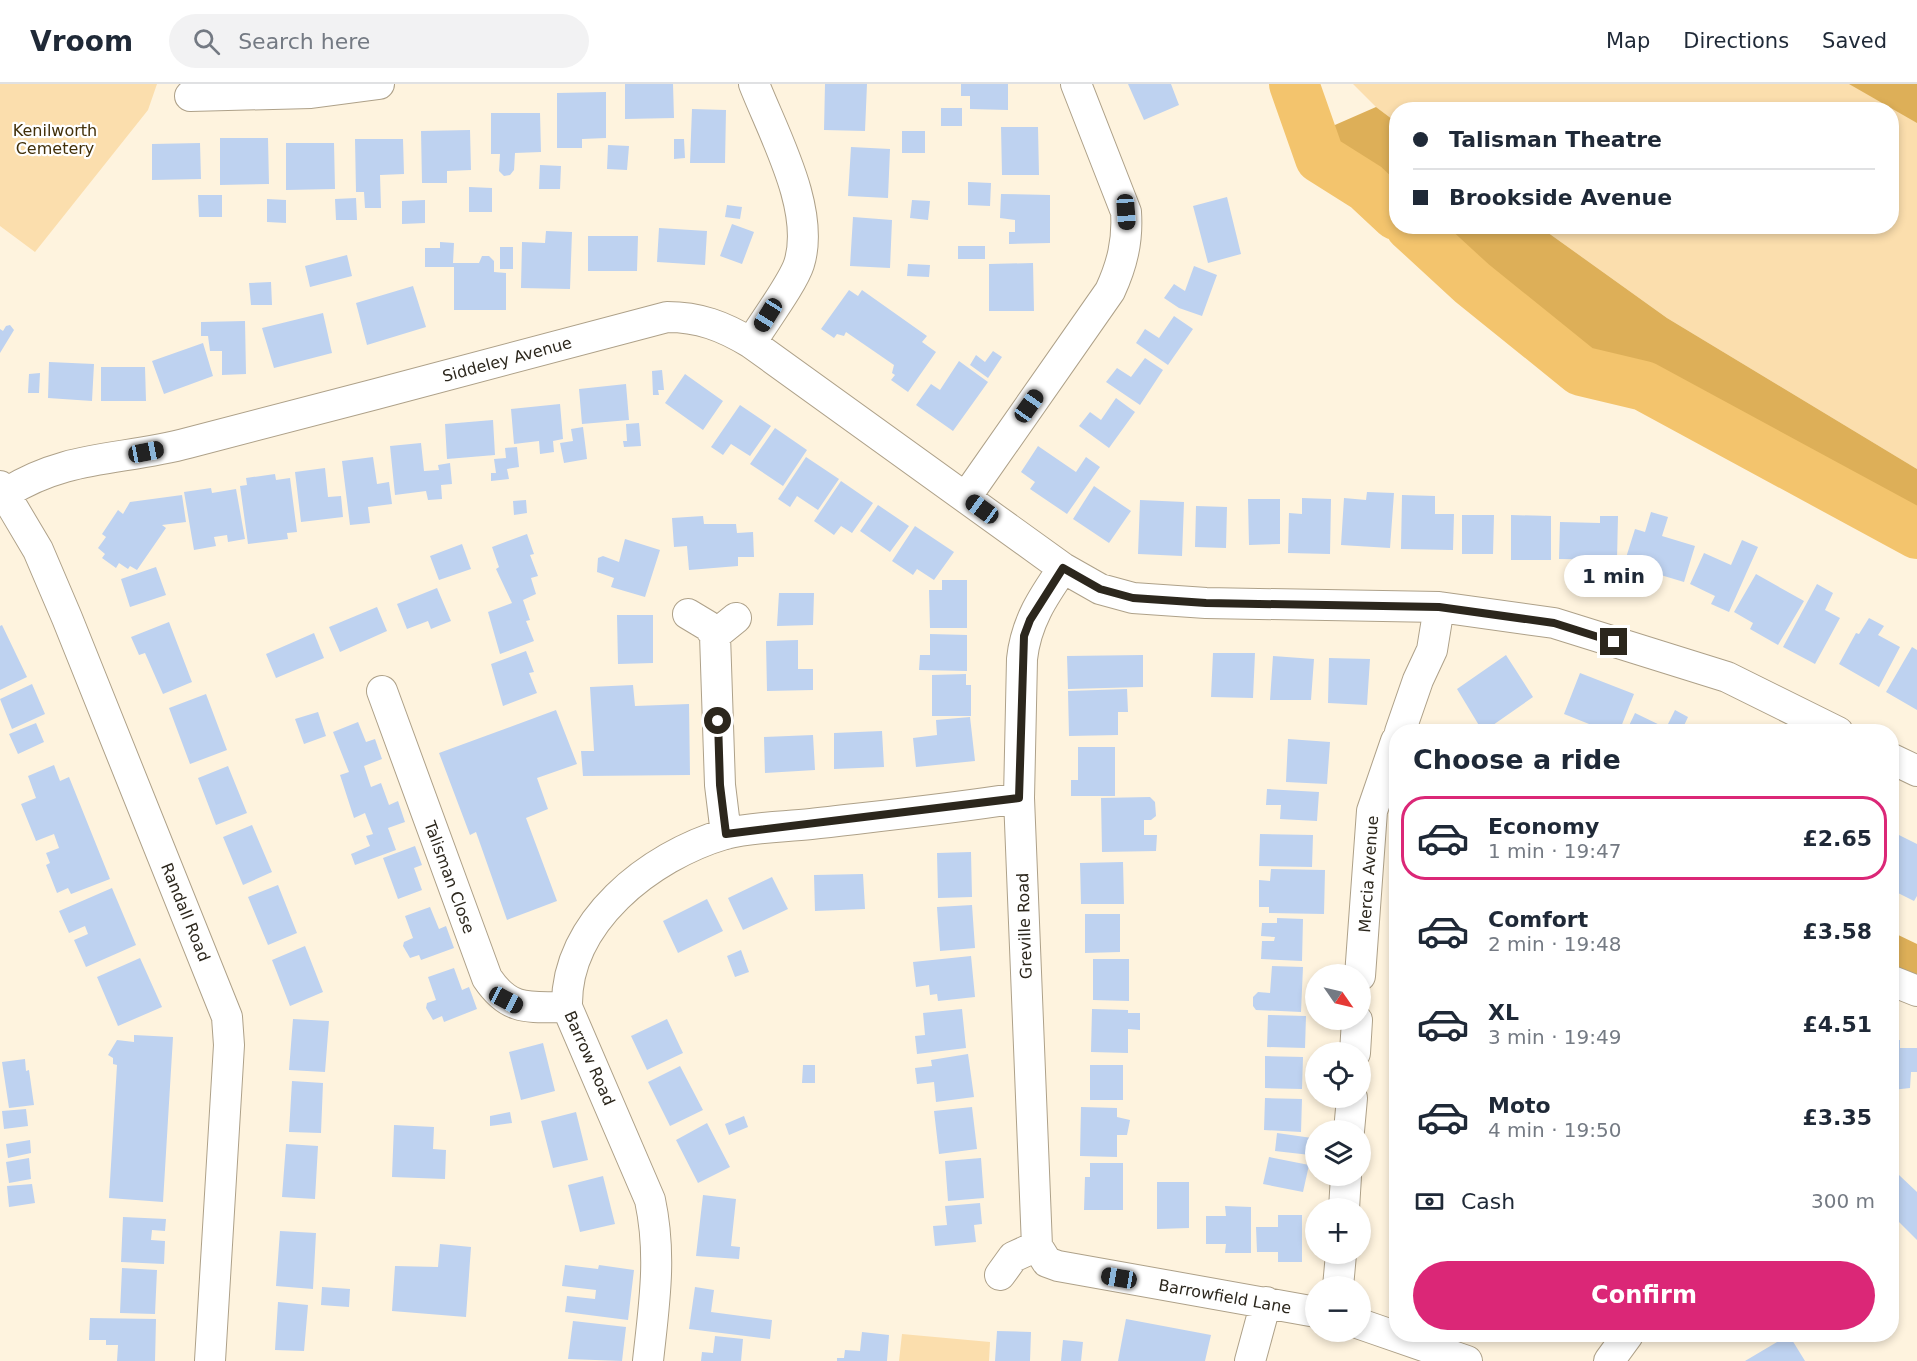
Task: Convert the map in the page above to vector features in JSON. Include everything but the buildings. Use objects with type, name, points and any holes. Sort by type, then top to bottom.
[{"type":"street","points":[[190,96],[311,93],[379,84]]},
{"type":"street","points":[[751,343],[799,265],[804,232],[801,202],[754,84]]},
{"type":"street","points":[[966,497],[1110,291],[1122,261],[1127,230],[1126,212],[1076,84]]},
{"type":"street","name":"Siddeley Avenue","points":[[3,490],[38,475],[91,459],[183,445],[667,317],[692,317],[711,322],[751,343],[1063,568],[1100,589],[1133,598],[1206,603],[1439,607],[1554,623],[1727,677],[1822,724]]},
{"type":"street","name":"Randall Road","points":[[3,490],[38,550],[67,618],[227,1017],[230,1045],[210,1361]]},
{"type":"street","name":"Greville Road","points":[[1037,1246],[1019,798],[1024,636],[1036,609],[1063,568]]},
{"type":"street","points":[[1403,724],[1418,680],[1432,650],[1439,607]]},
{"type":"street","points":[[688,614],[708,626],[726,627],[720,785],[726,834]]},
{"type":"street","name":"Talisman Close","points":[[382,691],[487,978],[501,995],[518,1006],[567,1007]]},
{"type":"street","name":"Mercia Avenue","points":[[1361,964],[1372,811],[1389,761]]},
{"type":"street","points":[[1899,762],[1917,771]]},
{"type":"street","name":"Barrow Road","points":[[648,1361],[658,1268],[656,1229],[652,1209],[641,1174],[567,1007],[566,986],[570,966],[598,919],[643,874],[672,855],[726,834],[1019,798]]},
{"type":"street","points":[[1899,984],[1917,992]]},
{"type":"street","points":[[1000,1275],[1013,1257],[1037,1246]]},
{"type":"street","name":"Barrowfield Lane","points":[[1037,1246],[1047,1262],[1058,1266],[1305,1310]]},
{"type":"street","points":[[1250,1361],[1266,1302]]},
{"type":"street","points":[[1371,1330],[1389,1340]]},
{"type":"street","points":[[1392,1342],[1406,1350],[1467,1361]]},
{"type":"street","points":[[1609,1361],[1623,1342]]},
{"type":"green space","name":"Kenilworth Cemetery","points":[[0,84],[157,84],[148,110],[35,252],[0,226]]},
{"type":"green space","points":[[1353,84],[1917,84],[1917,469],[1667,318],[1550,234],[1899,234],[1899,102],[1389,102],[1389,117]]},
{"type":"green space","points":[[902,1334],[990,1342],[989,1361],[899,1361]]},
{"type":"shaded area","points":[[1849,84],[1917,84],[1917,123],[1899,113],[1899,102],[1880,102]]},
{"type":"shaded area","points":[[1376,107],[1389,117],[1389,208],[1366,187],[1320,158],[1312,135]]},
{"type":"shaded area","points":[[1418,234],[1550,234],[1667,318],[1917,469],[1917,534],[1644,386],[1580,373]]},
{"type":"shaded area","points":[[1899,935],[1917,944],[1917,991],[1899,984]]},
{"type":"waterway","points":[[1294,84],[1320,158],[1366,187],[1389,208]]},
{"type":"waterway","points":[[1419,234],[1472,283],[1581,371],[1644,386],[1917,534]]},
{"type":"route","points":[[718,721],[720,785],[726,834],[1019,798],[1024,636],[1042,599],[1063,568],[1100,589],[1133,598],[1206,603],[1439,607],[1554,623],[1614,642]]}]
